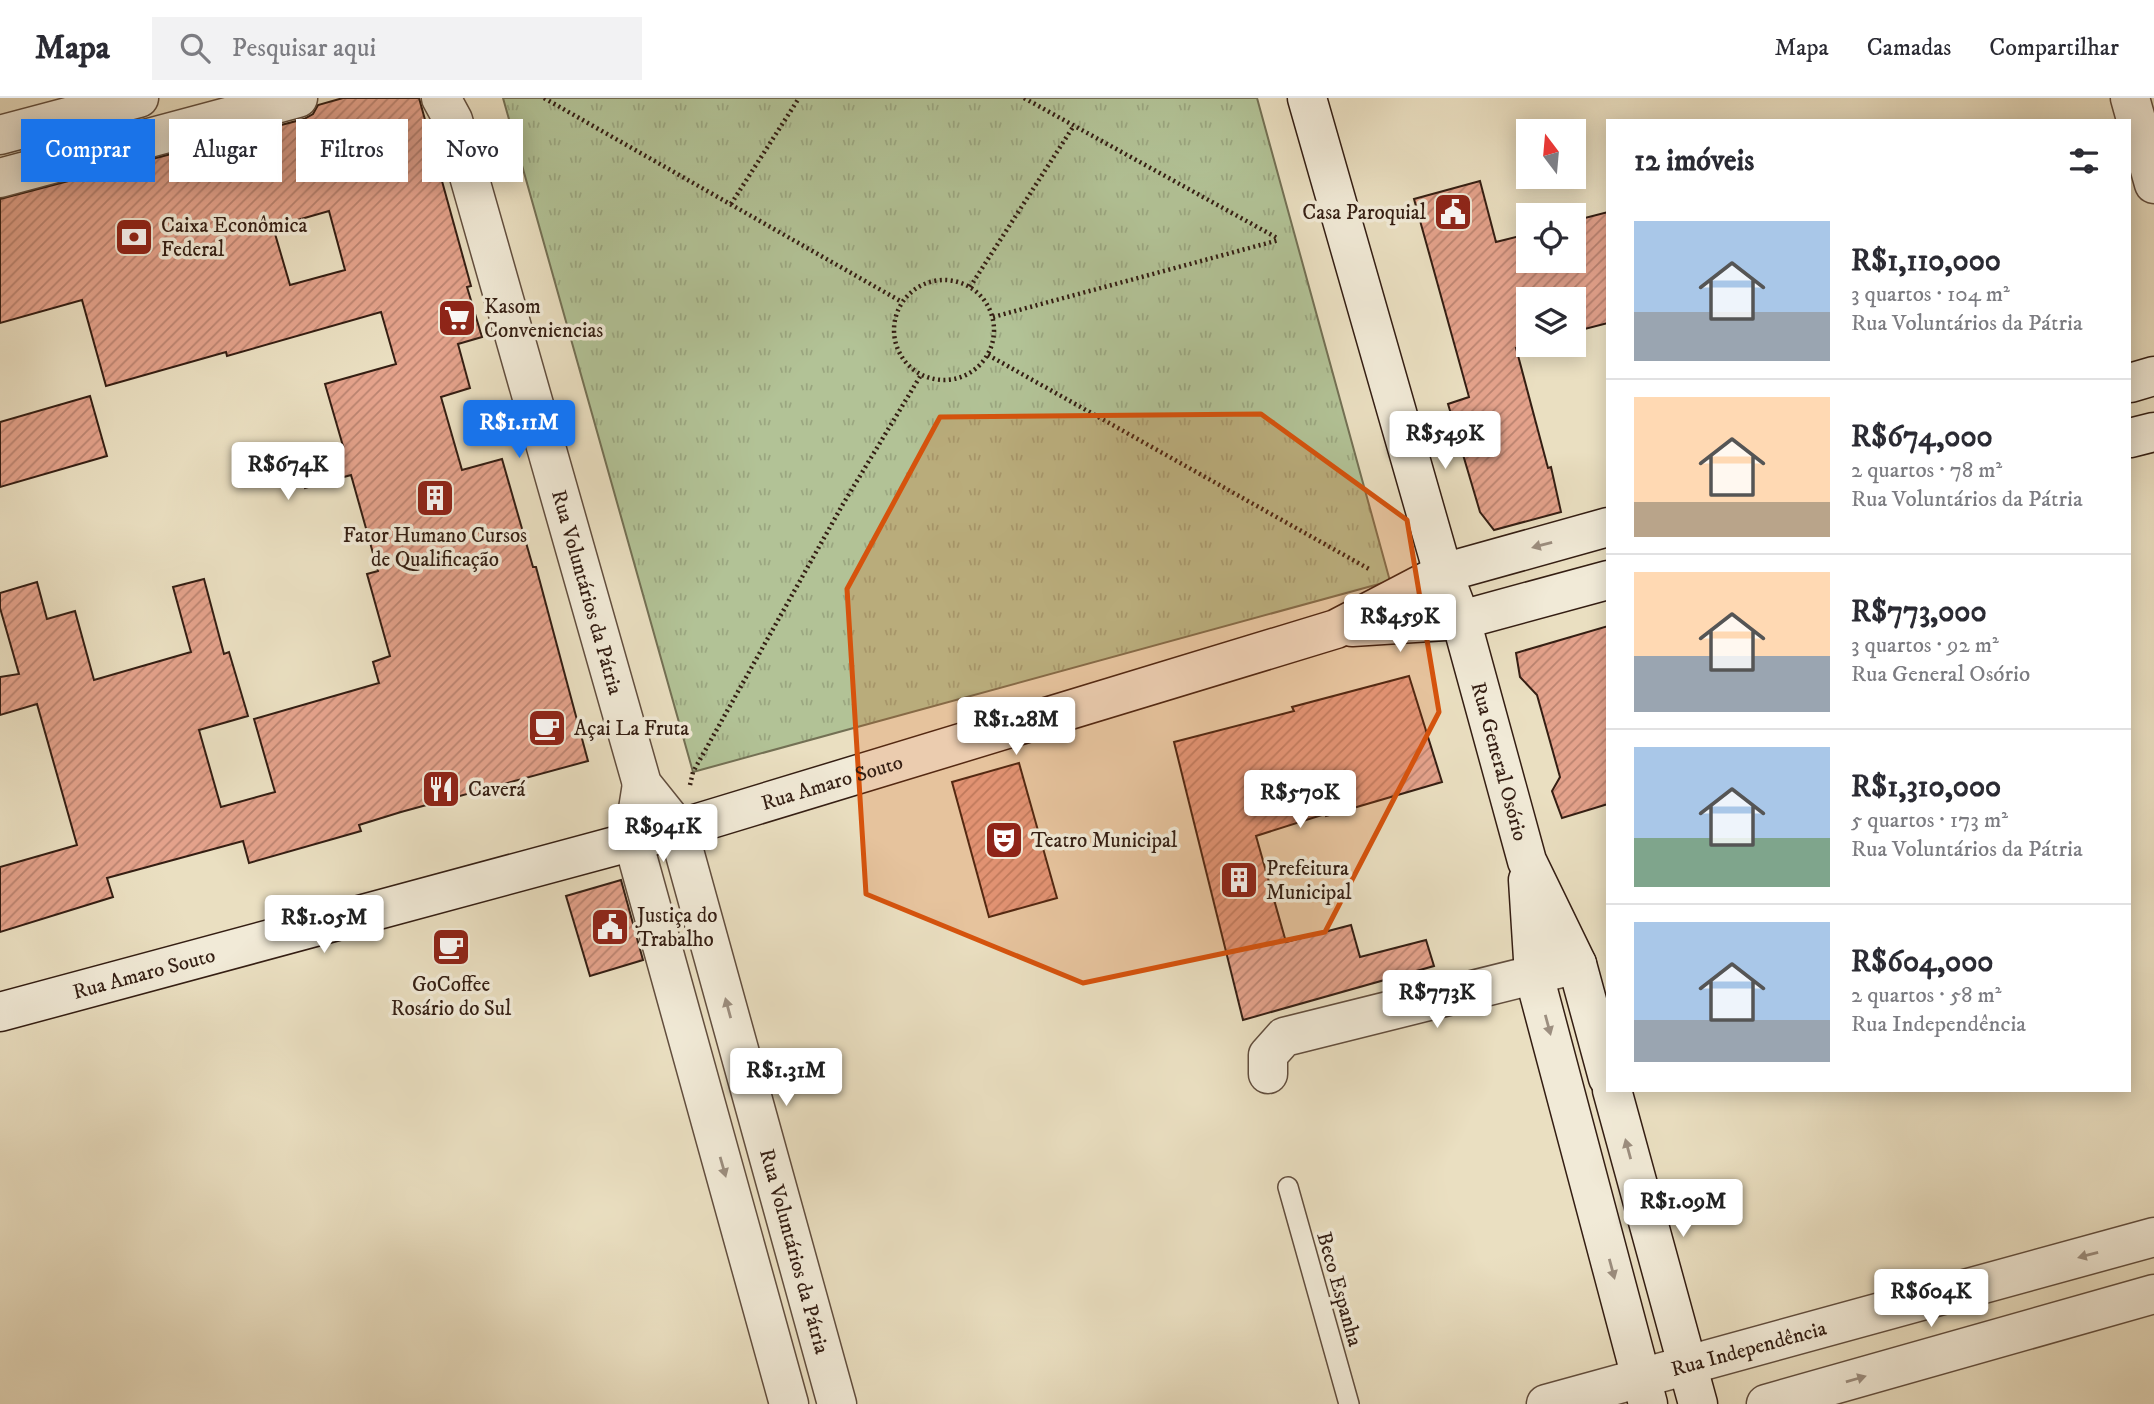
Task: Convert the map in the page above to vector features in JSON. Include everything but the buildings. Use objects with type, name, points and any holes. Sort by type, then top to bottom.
[{"type":"street","points":[[0,135],[139,98]]},
{"type":"street","points":[[0,178],[298,98]]},
{"type":"street","name":"Rua General Osório","points":[[1307,98],[1443,573],[1461,620],[1527,861],[1577,964],[1606,1071]]},
{"type":"street","points":[[2130,98],[2154,184]]},
{"type":"street","name":"Rua Voluntários da Pátria","points":[[449,105],[642,784],[678,829],[837,1404]]},
{"type":"street","points":[[2131,383],[2154,376]]},
{"type":"street","points":[[2131,438],[2154,432]]},
{"type":"street","name":"Rua Amaro Souto","points":[[0,1012],[678,829],[1336,629],[1443,573],[1606,528]]},
{"type":"street","name":"Rua Amaro Souto","points":[[1336,629],[1461,620],[1606,581]]},
{"type":"street","name":"Rua Voluntários da Pátria","points":[[642,784],[633,841],[789,1404]]},
{"type":"street","name":"Rua General Osório","points":[[1527,861],[1534,975],[1644,1391]]},
{"type":"street","points":[[1268,1074],[1268,1055],[1284,1037],[1577,964]]},
{"type":"street","points":[[1613,1092],[1698,1404]]},
{"type":"street","points":[[710,1120],[755,1107]]},
{"type":"street","name":"Rua Independência","points":[[1546,1404],[1644,1391],[1687,1365],[2154,1237]]},
{"type":"street","points":[[1951,1293],[1967,1347]]},
{"type":"street","points":[[1766,1404],[2154,1294]]},
{"type":"lane","name":"Beco Espanha","points":[[1288,1186],[1349,1404]]},
{"type":"path","points":[[544,98],[902,302]]},
{"type":"path","points":[[731,204],[799,98]]},
{"type":"path","points":[[993,317],[1279,240],[1024,98]]},
{"type":"path","points":[[970,287],[1073,127]]},
{"type":"path","points":[[948,280],[970,287],[988,305],[993,317],[995,330],[988,355],[978,367],[951,380],[921,375],[908,365],[898,350],[894,334],[895,317],[902,302],[926,283],[948,280]]},
{"type":"path","points":[[988,355],[1378,574]]},
{"type":"path","points":[[678,829],[693,772],[842,504],[921,375]]},
{"type":"highlighted area","points":[[1261,414],[1407,520],[1439,712],[1325,932],[1083,983],[866,894],[847,589],[940,417]]},
{"type":"green space","points":[[503,98],[1257,98],[1390,581],[693,772],[523,169],[523,119],[509,119]]},
{"type":"place","name":"Casa Paroquial","points":[[1453,212]]},
{"type":"place","name":"Caixa Econômica Federal","points":[[134,237]]},
{"type":"place","name":"Kasom Conveniencias","points":[[457,318]]},
{"type":"place","name":"Fator Humano Cursos de Qualificação","points":[[435,498]]},
{"type":"place","name":"Açai La Fruta","points":[[547,728]]},
{"type":"place","name":"Caverá","points":[[441,789]]},
{"type":"place","name":"Teatro Municipal","points":[[1004,840]]},
{"type":"place","name":"Prefeitura Municipal","points":[[1239,880]]},
{"type":"place","name":"Justiça do Trabalho","points":[[610,927]]},
{"type":"place","name":"GoCoffee Rosário do Sul","points":[[451,947]]}]
